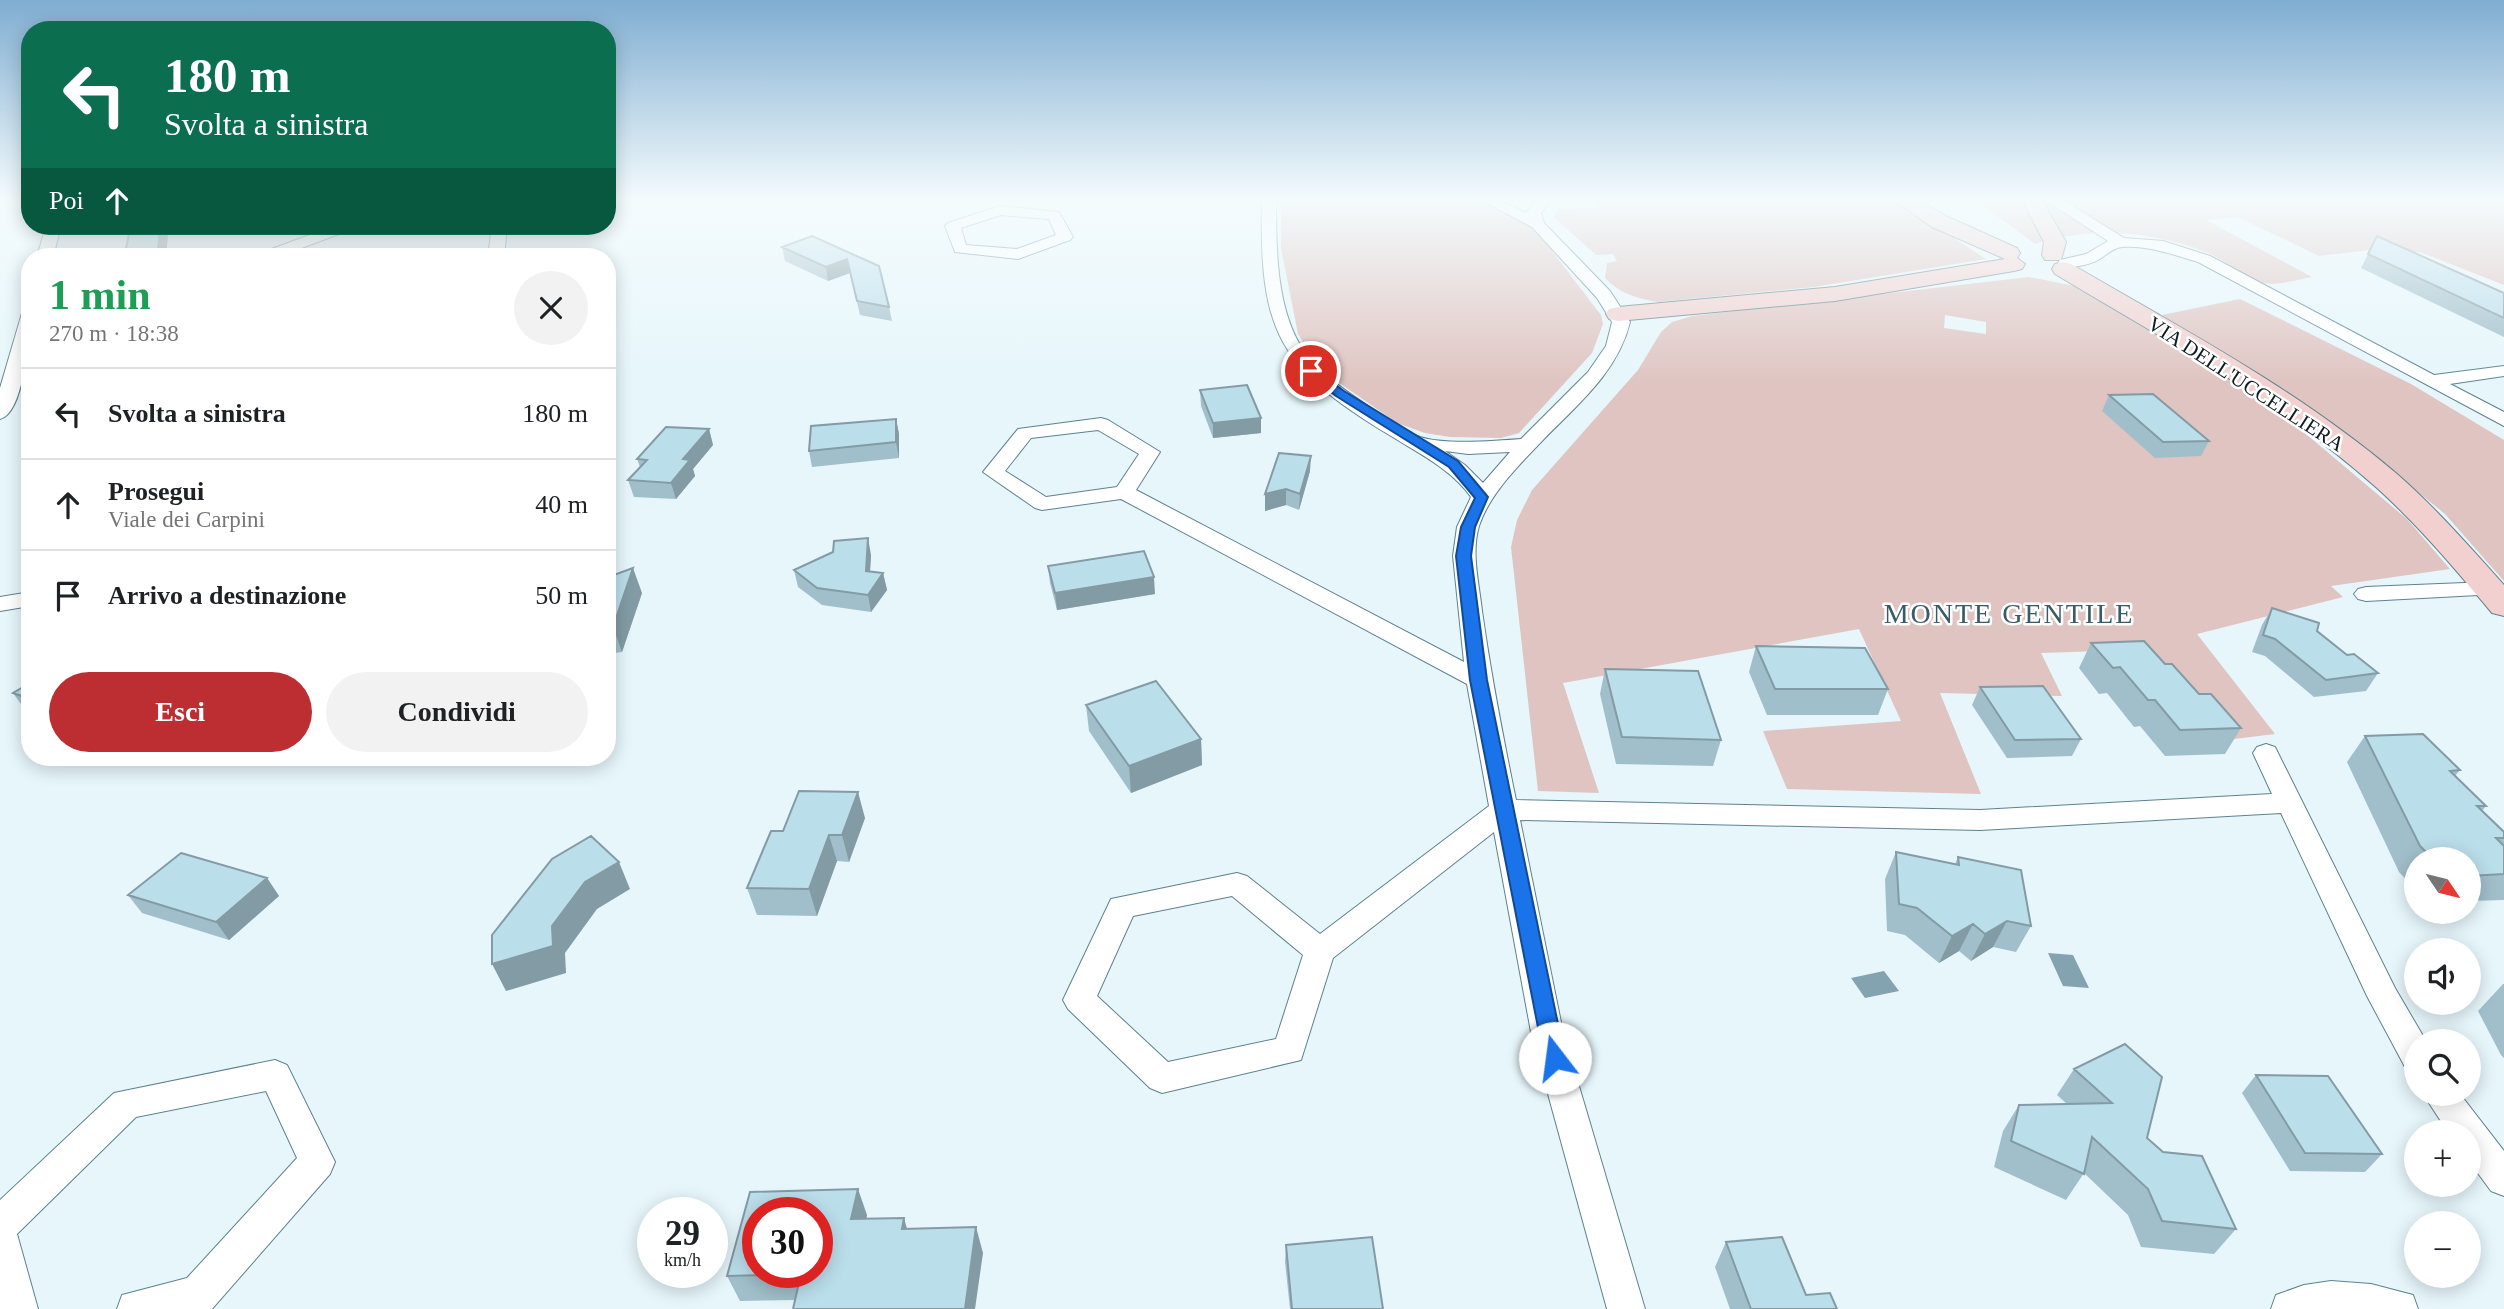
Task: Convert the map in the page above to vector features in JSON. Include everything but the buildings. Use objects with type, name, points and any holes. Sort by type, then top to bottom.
[{"type":"street","points":[[1271,261],[1285,329],[1294,350],[1323,381],[1409,439],[1453,464],[1482,497]]},
{"type":"street","points":[[1572,261],[1618,314],[1621,322],[1620,337],[1594,376],[1527,444],[1482,497],[1468,527],[1464,556],[1479,680],[1547,1032],[1626,1309]]},
{"type":"street","name":"VIA DELL'UCCELLIERA","points":[[2032,261],[2270,394],[2351,452],[2422,514],[2497,598]]},
{"type":"street","points":[[1618,314],[1835,294],[2064,261]]},
{"type":"street","points":[[2208,261],[2504,420]]},
{"type":"street","points":[[0,413],[21,346]]},
{"type":"street","points":[[2431,381],[2504,371]]},
{"type":"street","points":[[10,386],[21,380]]},
{"type":"street","points":[[1124,492],[1150,452],[1101,424],[1025,433],[993,472],[1042,503],[1124,492],[1479,680]]},
{"type":"street","points":[[1409,439],[1468,448],[1527,444]]},
{"type":"street","points":[[2366,594],[2497,598]]},
{"type":"street","points":[[0,604],[21,600]]},
{"type":"street","points":[[2266,753],[2383,996],[2404,1034]]},
{"type":"street","points":[[1320,951],[1237,884],[1122,906],[1079,1000],[1162,1078],[1289,1050],[1320,951],[1504,810],[1980,820],[2291,803]]},
{"type":"street","points":[[0,1225],[126,1104],[275,1075],[317,1162],[198,1295],[136,1309]]},
{"type":"street","points":[[2481,1149],[2504,1179]]},
{"type":"street","points":[[0,1238],[19,1309]]},
{"type":"street","points":[[2290,1309],[2329,1299],[2399,1309]]},
{"type":"shaded area","points":[[1284,261],[1560,261],[1601,315],[1603,324],[1592,353],[1519,433],[1501,438],[1450,437],[1425,433],[1397,423],[1325,373],[1298,334]]},
{"type":"shaded area","points":[[1973,261],[1814,287],[1658,302],[1616,288],[1605,278],[1607,263]]},
{"type":"shaded area","points":[[2223,261],[2282,261],[2312,277],[2270,284],[2251,278]]},
{"type":"shaded area","points":[[2443,261],[2504,261],[2504,285]]},
{"type":"shaded area","points":[[2029,277],[2075,286],[2269,403],[2407,519],[2450,569],[2331,586],[2343,597],[2197,634],[2275,734],[2234,739],[2130,650],[2041,653],[2062,696],[1940,693],[1981,794],[1787,789],[1763,731],[1901,721],[1859,629],[1563,683],[1599,793],[1538,791],[1511,547],[1517,520],[1532,490],[1638,370],[1661,332],[1672,322],[1692,316]],"holes":[[[1945,315],[1986,322],[1986,334],[1944,328]]]},
{"type":"shaded area","points":[[2240,299],[2411,384],[2504,440],[2504,581],[2445,514],[2347,434],[2265,384],[2162,315]]},
{"type":"water","points":[[2048,953],[2073,955],[2089,988],[2063,986]]},
{"type":"water","points":[[1884,971],[1899,991],[1865,998],[1851,978]]},
{"type":"district","name":"MONTE GENTILE","points":[[2009,613]]},
{"type":"route","points":[[1311,371],[1340,394],[1453,464],[1482,497],[1468,527],[1464,556],[1479,680],[1547,1032],[1555,1058]]}]
